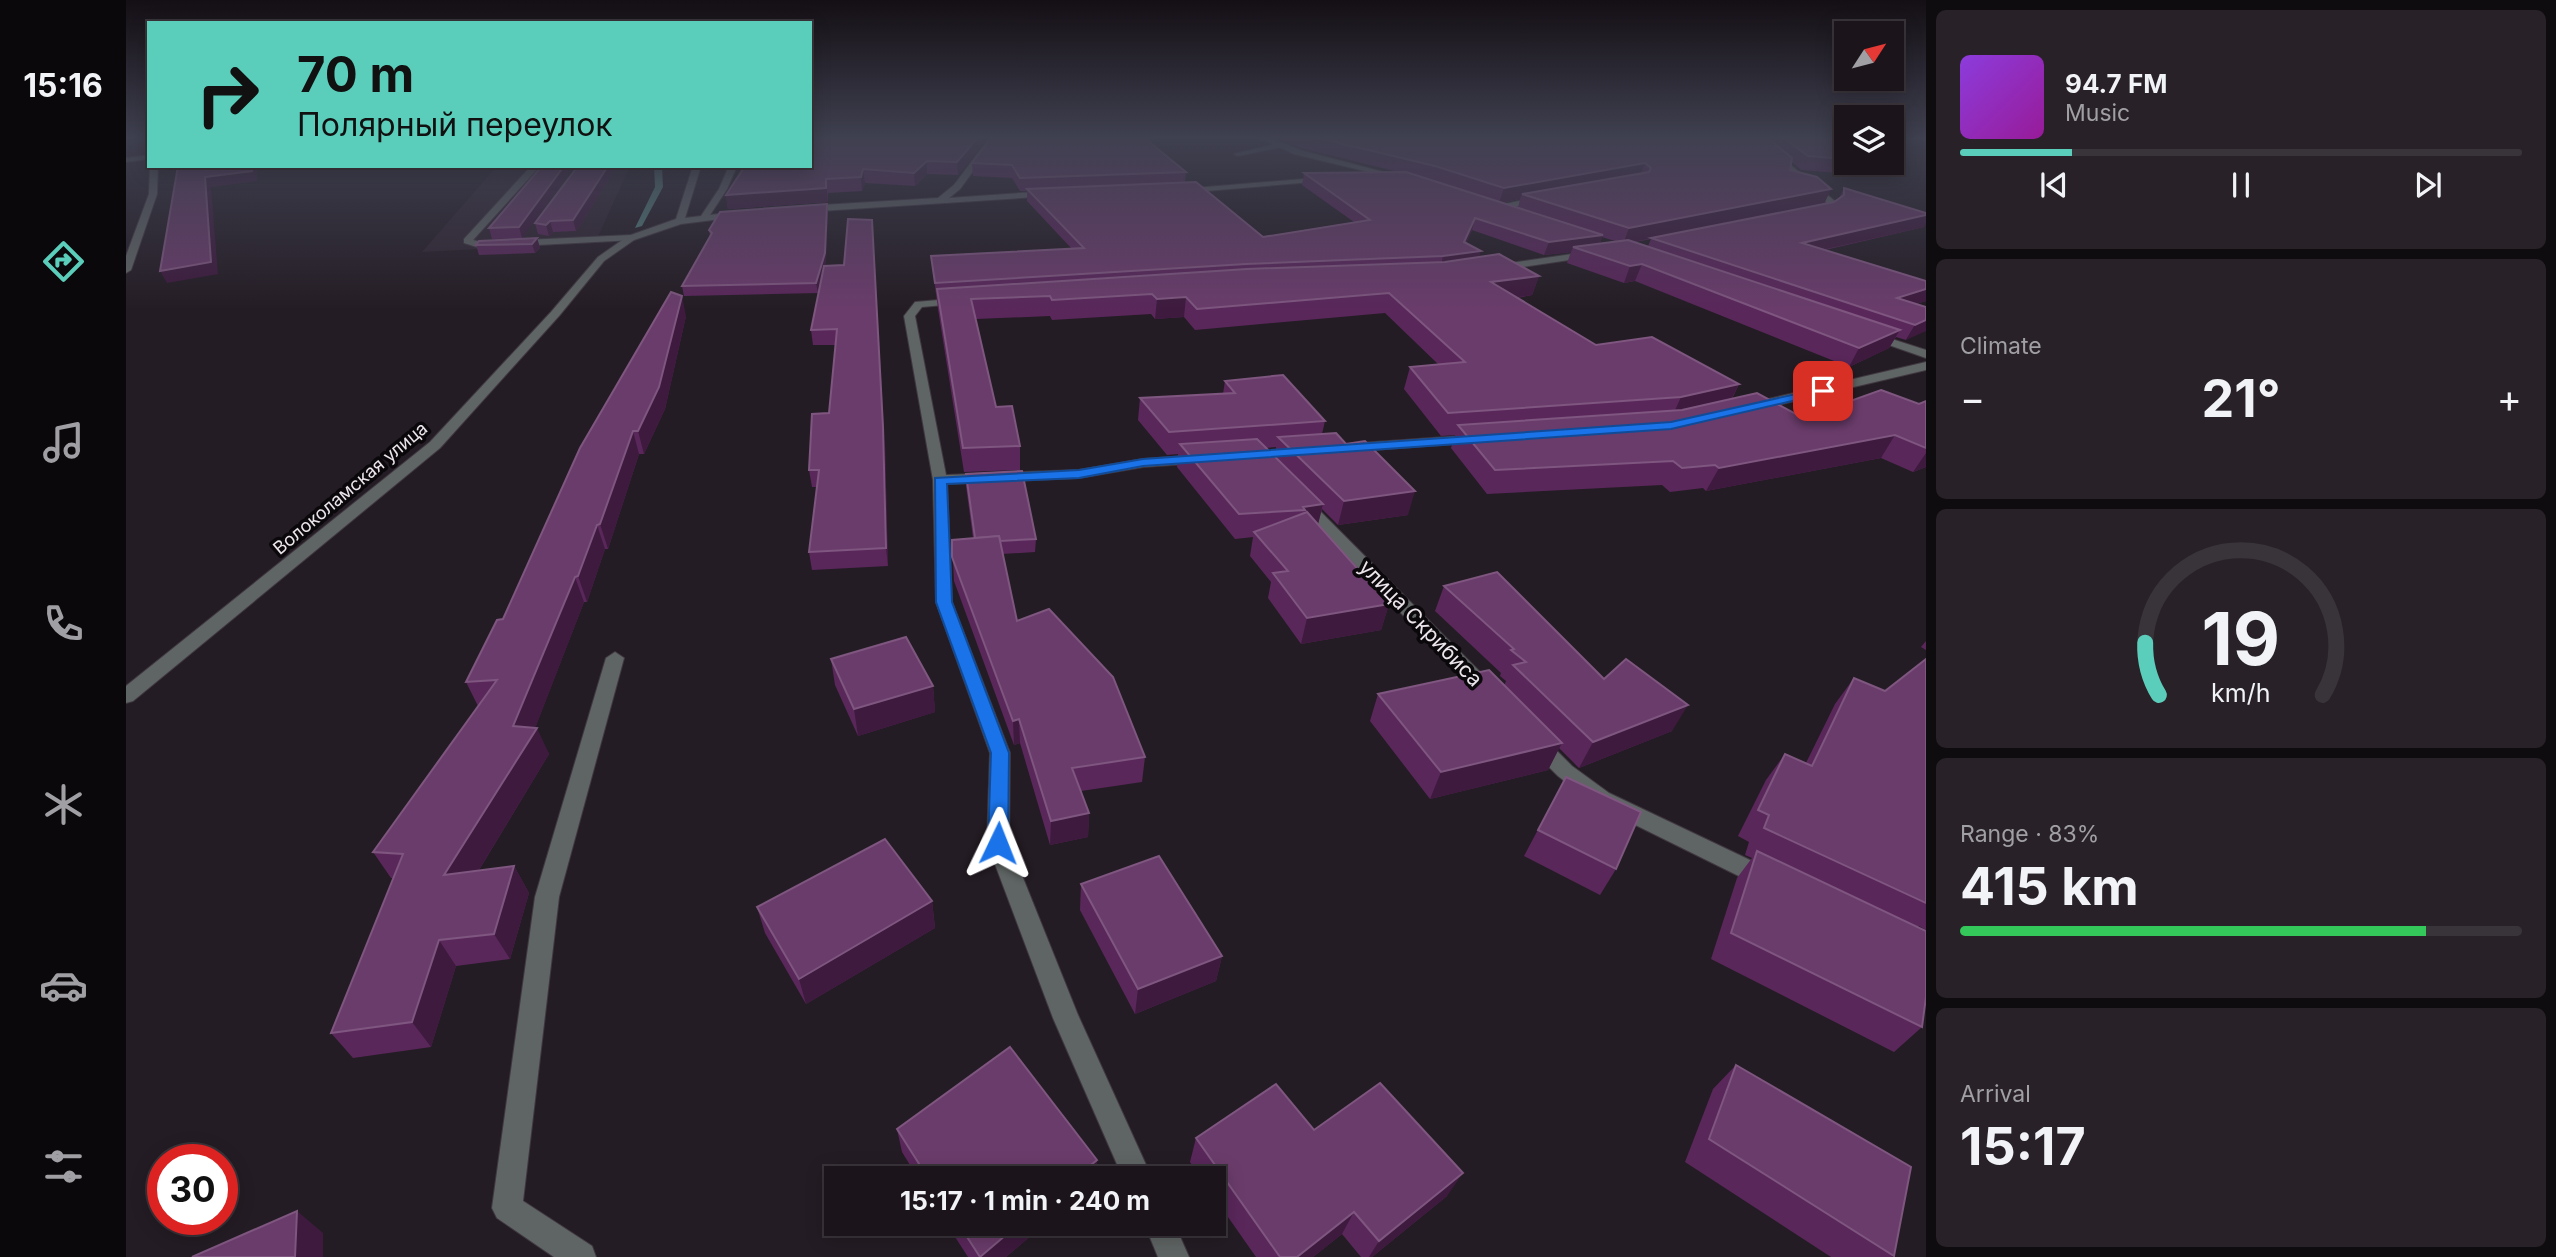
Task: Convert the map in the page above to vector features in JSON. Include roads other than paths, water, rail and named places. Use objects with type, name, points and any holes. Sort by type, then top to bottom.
[{"type":"street","points":[[126,270],[153,195]]},
{"type":"street","points":[[510,195],[467,241],[480,244],[631,238]]},
{"type":"street","points":[[680,221],[688,195]]},
{"type":"street","points":[[705,216],[717,195]]},
{"type":"street","points":[[942,199],[947,195]]},
{"type":"street","points":[[789,210],[1039,195]]},
{"type":"street","points":[[1802,214],[1826,209],[1833,204],[1822,195]]},
{"type":"street","points":[[1496,207],[1549,198]]},
{"type":"street","points":[[1485,204],[1521,216]]},
{"type":"street","name":"Волоколамская улица","points":[[126,696],[435,445],[555,314],[601,259],[631,238],[680,221],[747,213]]},
{"type":"street","points":[[529,236],[540,242]]},
{"type":"street","points":[[1481,270],[1609,251]]},
{"type":"street","points":[[970,300],[919,303],[909,316],[940,480],[944,602],[1000,753],[998,843],[1066,1018],[1133,1166]]},
{"type":"street","points":[[1863,332],[1926,354]]},
{"type":"street","points":[[1734,411],[1926,366]]},
{"type":"street","points":[[1326,449],[1489,438]]},
{"type":"street","points":[[940,480],[1079,474],[1143,463],[1219,457]]},
{"type":"street","name":"улица Скрибиса","points":[[1286,485],[1498,702]]},
{"type":"street","points":[[581,1257],[507,1208],[547,897],[615,658]]},
{"type":"street","points":[[1527,732],[1565,771],[1602,799],[1789,889]]},
{"type":"street","points":[[1165,1236],[1174,1257]]},
{"type":"waterway","points":[[638,226],[655,195]]}]
